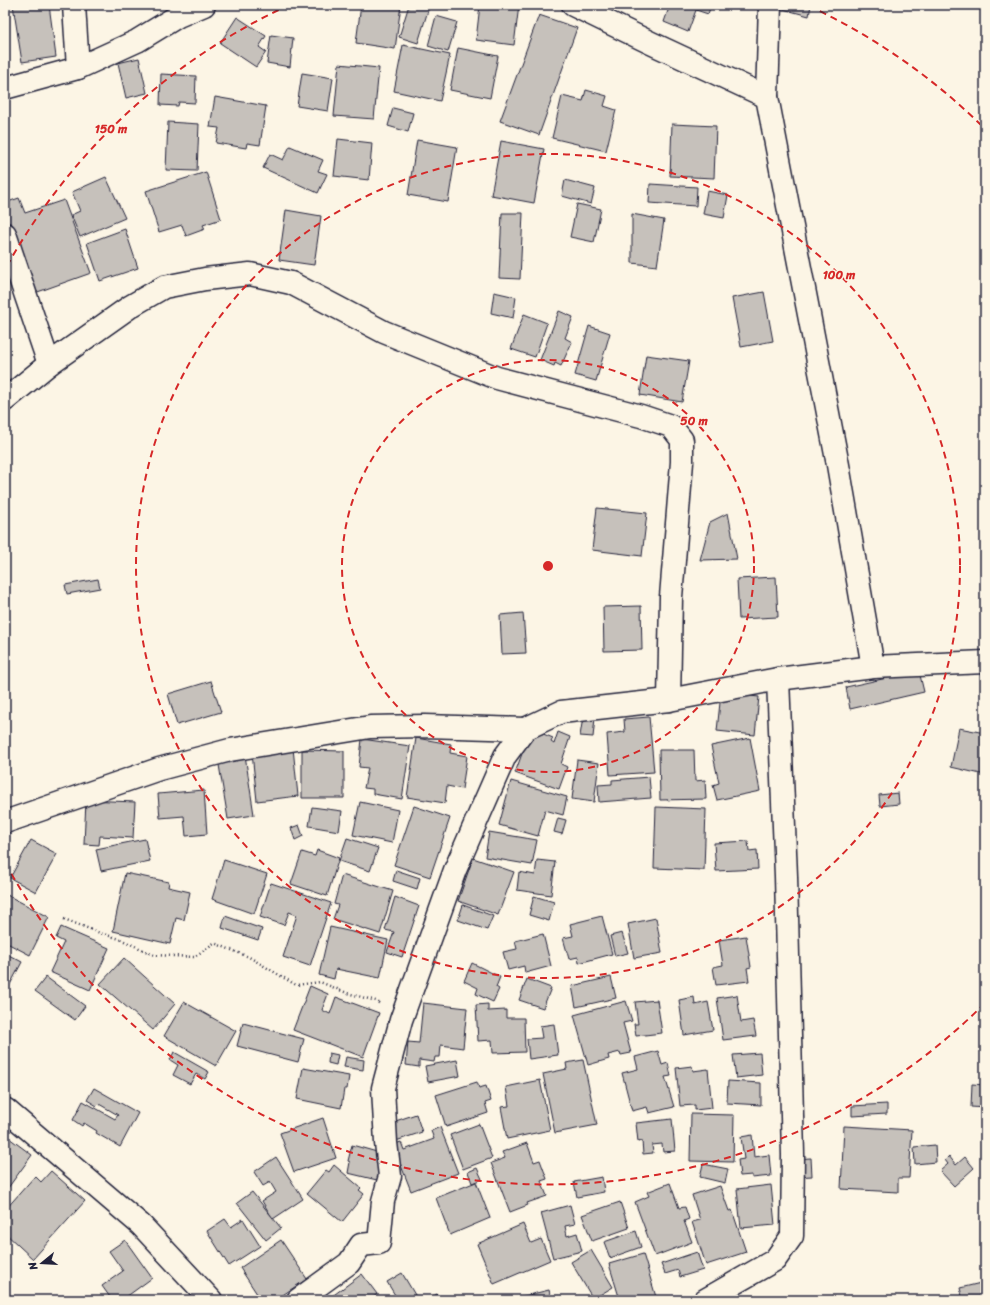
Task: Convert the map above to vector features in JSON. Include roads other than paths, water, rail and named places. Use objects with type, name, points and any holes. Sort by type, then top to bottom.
[{"type":"street","points":[[74,5],[78,68]]},
{"type":"street","points":[[5,88],[78,68],[137,41],[178,16],[204,5]]},
{"type":"street","points":[[573,5],[767,97]]},
{"type":"street","points":[[770,5],[767,97],[836,457],[873,667]]},
{"type":"street","points":[[5,234],[49,364]]},
{"type":"street","points":[[5,400],[49,364],[131,306],[164,287],[205,279],[250,274],[290,283],[384,332],[497,378],[641,416],[671,426],[682,440],[682,462],[671,596],[669,700]]},
{"type":"street","points":[[298,1300],[349,1263],[360,1245],[379,1243],[383,1201],[390,1176],[386,1144],[383,1088],[401,1020],[455,870],[505,756],[526,729],[561,712],[669,700],[778,679],[873,667],[985,662]]},
{"type":"street","points":[[705,1300],[775,1260],[792,1236],[793,1155],[786,876],[778,679]]},
{"type":"street","points":[[5,822],[159,769],[230,750],[370,727],[425,726],[526,729]]},
{"type":"street","points":[[5,1109],[141,1225],[211,1300]]}]
